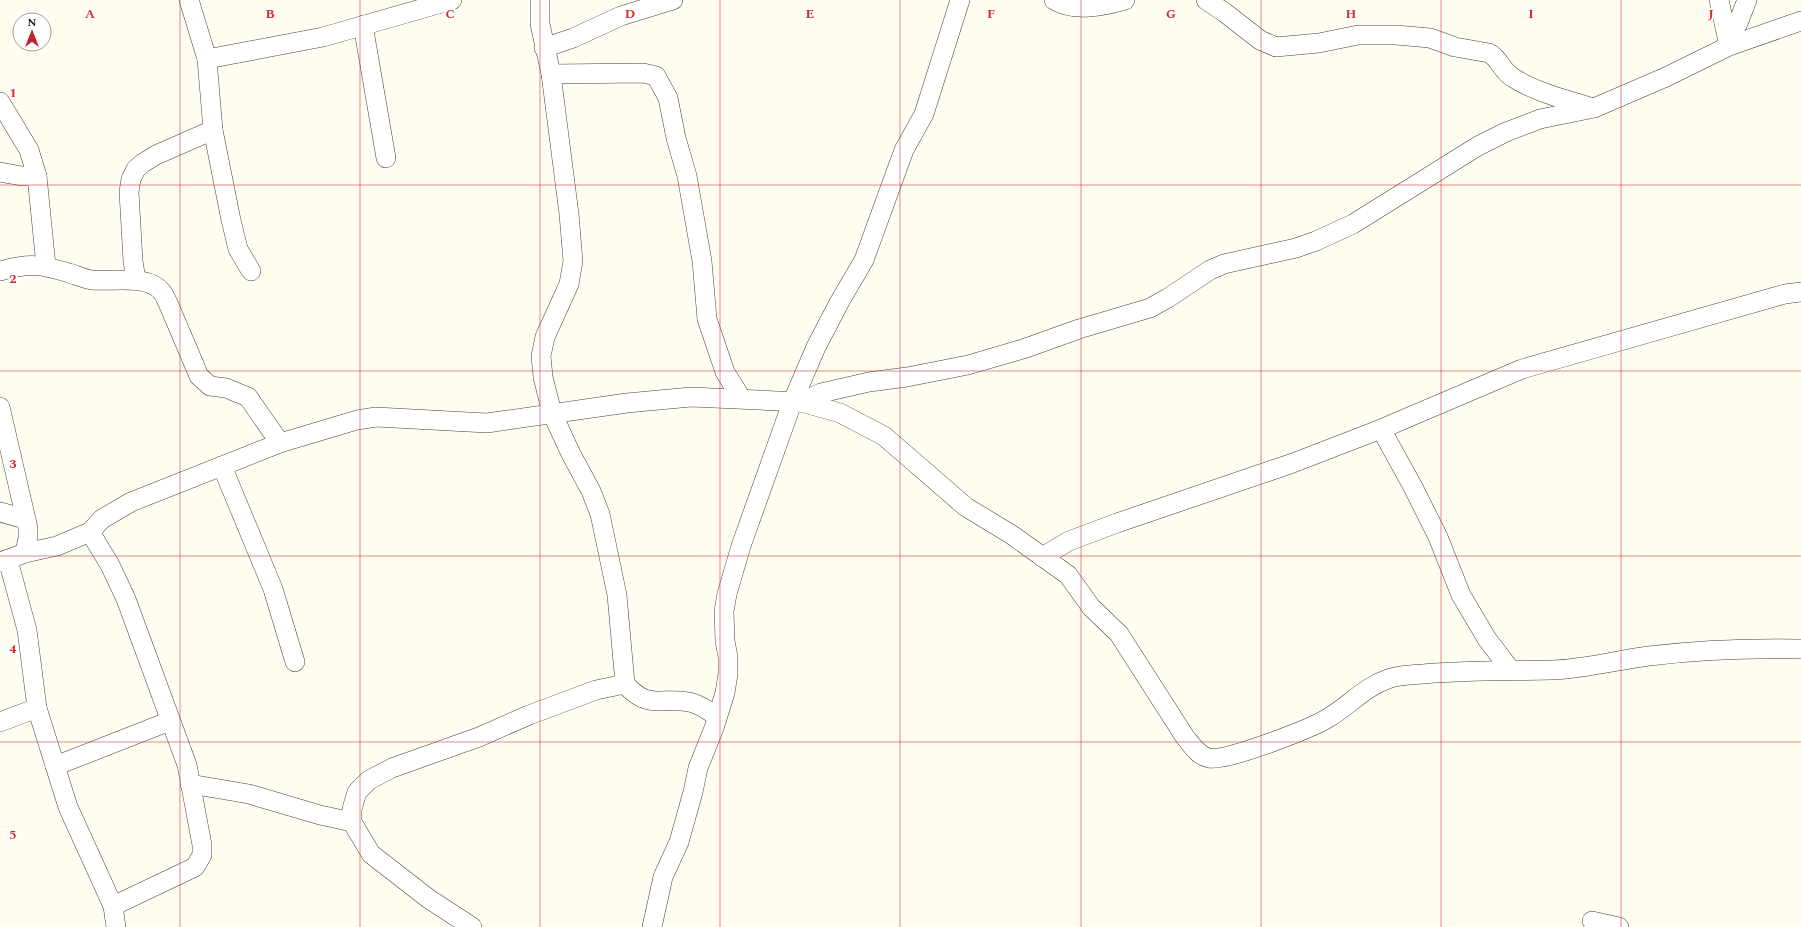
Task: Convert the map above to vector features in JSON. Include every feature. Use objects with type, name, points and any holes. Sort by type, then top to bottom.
[{"type":"street","points":[[189,0],[207,59],[213,130],[238,249],[251,271]]},
{"type":"street","points":[[207,59],[323,37],[363,25],[422,4],[452,0]]},
{"type":"street","points":[[540,0],[540,24],[550,74],[569,214],[573,262],[568,284],[545,338],[541,356],[543,377],[552,413],[571,454],[591,491],[600,514],[617,595],[625,684],[640,699],[652,702],[689,702],[698,705],[717,716]]},
{"type":"street","points":[[544,48],[573,38],[621,16],[673,0]]},
{"type":"street","points":[[652,927],[663,876],[679,842],[698,768],[725,693],[728,674],[728,657],[724,623],[727,594],[741,546],[816,347],[840,301],[864,260],[904,150],[924,114],[960,0]]},
{"type":"street","points":[[1054,0],[1062,5],[1080,7],[1108,4],[1125,0]]},
{"type":"street","points":[[1206,0],[1260,40],[1276,47],[1291,47],[1319,43],[1358,34],[1396,34],[1430,38],[1455,47],[1494,55],[1505,72],[1519,82],[1547,93],[1594,108]]},
{"type":"street","points":[[1719,0],[1729,42]]},
{"type":"street","points":[[1729,42],[1748,0]]},
{"type":"street","points":[[796,402],[820,393],[869,382],[908,377],[968,365],[1150,308],[1210,270],[1224,264],[1296,248],[1316,241],[1353,224],[1478,146],[1506,132],[1540,119],[1594,108],[1666,77],[1729,42],[1801,21]]},
{"type":"street","points":[[363,25],[386,158]]},
{"type":"street","points":[[550,74],[643,73],[656,76],[668,98],[676,138],[687,176],[702,261],[707,319],[725,372],[741,398]]},
{"type":"street","points":[[0,102],[29,150],[37,176],[46,266]]},
{"type":"street","points":[[136,280],[133,261],[128,192],[131,179],[136,169],[156,155],[213,130]]},
{"type":"street","points":[[0,172],[22,176],[37,176]]},
{"type":"street","points":[[0,271],[22,265],[46,266],[91,280],[136,280],[155,286],[162,292],[199,376],[210,386],[226,388],[248,397],[280,443]]},
{"type":"street","points":[[1042,557],[1069,541],[1293,463],[1381,429],[1522,369],[1785,294],[1801,292]]},
{"type":"street","points":[[11,558],[57,546],[90,532],[102,519],[131,502],[280,443],[357,420],[376,417],[487,423],[529,418],[552,413],[691,396],[741,398],[796,402],[840,414],[884,436],[966,507],[1012,535],[1068,575],[1091,607],[1119,634],[1138,661],[1186,737],[1197,751],[1207,758],[1221,758],[1310,727],[1343,709],[1374,685],[1389,678],[1437,672],[1510,669],[1554,670],[1648,656],[1715,650],[1801,649]]},
{"type":"street","points":[[0,407],[28,528],[28,538],[11,558]]},
{"type":"street","points":[[1381,429],[1413,487],[1438,537],[1461,595],[1487,639],[1510,669]]},
{"type":"street","points":[[222,466],[273,589],[295,662]]},
{"type":"street","points":[[0,512],[25,519]]},
{"type":"street","points":[[90,532],[110,565],[126,599],[187,765],[202,845],[202,855],[195,867],[113,906]]},
{"type":"street","points":[[1027,546],[1069,541]]},
{"type":"street","points":[[11,558],[29,636],[37,708],[68,807],[113,906],[116,927]]},
{"type":"street","points":[[472,927],[429,899],[371,854],[352,822],[352,809],[357,792],[369,780],[392,768],[478,737],[529,715],[596,690],[625,684]]},
{"type":"street","points":[[0,722],[37,708]]},
{"type":"street","points":[[55,766],[170,721]]},
{"type":"street","points":[[190,784],[249,794],[320,815],[352,822]]},
{"type":"street","points":[[1592,921],[1619,927]]}]
